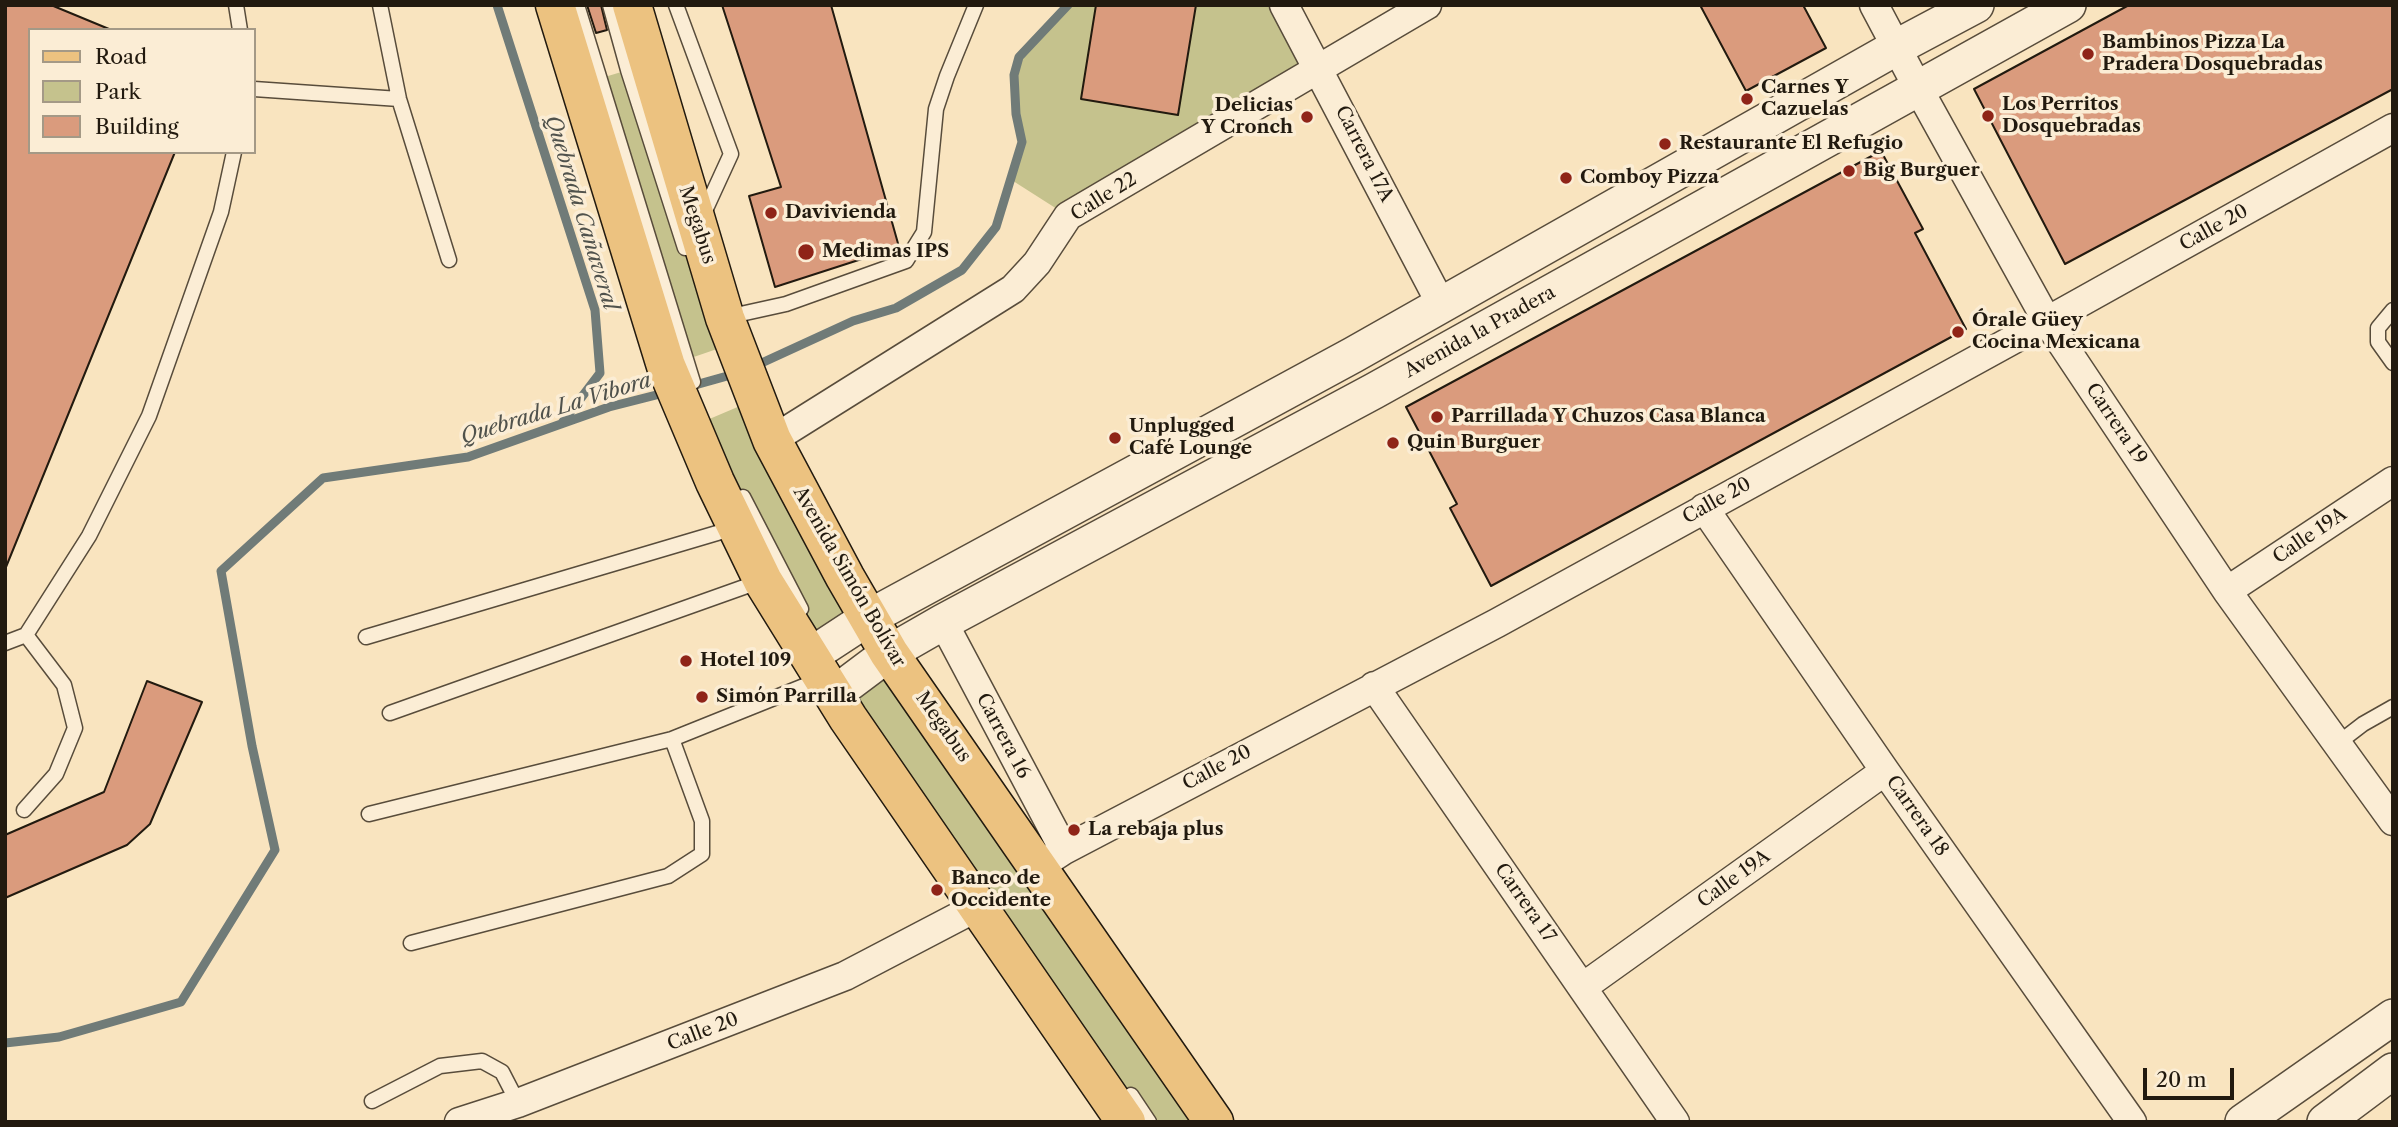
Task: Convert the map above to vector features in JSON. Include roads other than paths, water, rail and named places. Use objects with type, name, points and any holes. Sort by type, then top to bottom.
[{"type":"main road","points":[[555,5],[675,363],[736,527],[762,580],[827,666],[977,907],[1126,1105]]},
{"type":"main road","name":"Avenida Simón Bolívar","points":[[632,5],[692,241],[756,398],[764,439],[866,638],[1051,859],[1214,1122]]},
{"type":"street","name":"Carrera 17A","points":[[1284,5],[1441,304]]},
{"type":"street","name":"Calle 22","points":[[764,439],[1013,289],[1037,263],[1068,216],[1427,5]]},
{"type":"street","name":"Carrera 19","points":[[1874,5],[1917,88],[2047,321],[2227,592],[2337,744],[2389,805]]},
{"type":"street","points":[[827,666],[866,638],[1441,304],[1976,5]]},
{"type":"street","name":"Avenida la Pradera","points":[[866,638],[943,622],[1374,391],[2068,5]]},
{"type":"street","name":"Calle 20","points":[[1051,859],[1497,623],[2393,128]]},
{"type":"street","name":"Calle 19A","points":[[2227,592],[2393,481]]},
{"type":"street","name":"Carrera 18","points":[[1704,508],[2132,1122]]},
{"type":"street","name":"Carrera 16","points":[[943,622],[1051,859]]},
{"type":"street","name":"Carrera 17","points":[[1374,686],[1675,1122]]},
{"type":"street","name":"Calle 19A","points":[[1583,987],[1885,771]]},
{"type":"street","name":"Calle 20","points":[[459,1122],[518,1103],[845,976],[977,907]]},
{"type":"street","points":[[2243,1122],[2393,1017]]},
{"type":"street","points":[[2325,1122],[2393,1071]]},
{"type":"lane","points":[[236,5],[240,28]]},
{"type":"lane","points":[[380,5],[399,99],[449,260]]},
{"type":"lane","points":[[577,5],[675,363]]},
{"type":"lane","name":"Megabus","points":[[610,5],[628,70],[692,241]]},
{"type":"lane","points":[[676,5],[731,154],[692,241]]},
{"type":"lane","points":[[730,330],[786,304],[906,261],[925,232],[936,108],[976,5]]},
{"type":"lane","points":[[256,89],[399,99]]},
{"type":"lane","points":[[5,643],[26,635],[89,536],[149,416],[221,212],[234,154]]},
{"type":"lane","points":[[2393,310],[2378,328],[2378,342],[2393,363]]},
{"type":"lane","points":[[369,814],[672,739],[827,666],[736,483]]},
{"type":"lane","points":[[366,638],[736,527]]},
{"type":"lane","points":[[390,713],[762,580]]},
{"type":"lane","points":[[24,810],[56,774],[75,729],[64,685],[26,635]]},
{"type":"lane","points":[[2337,744],[2363,724],[2393,707]]},
{"type":"lane","points":[[411,943],[668,876],[702,854],[702,821],[672,739]]},
{"type":"lane","points":[[372,1101],[440,1066],[482,1061],[502,1072],[518,1103]]},
{"type":"lane","points":[[1126,1105],[1149,1122]]},
{"type":"waterway","name":"Quebrada Cañaveral","points":[[497,5],[595,310],[600,373],[562,423]]},
{"type":"waterway","name":"Quebrada La Vibora","points":[[755,366],[853,321],[896,308],[962,270],[996,227],[1022,142],[1016,114],[1014,75],[1019,57],[1068,5]]},
{"type":"waterway","name":"Quebrada La Vibora","points":[[688,387],[738,373]]},
{"type":"waterway","name":"Quebrada La Vibora","points":[[5,1043],[59,1037],[181,1002],[275,850],[252,746],[221,571],[323,478],[468,457],[609,407],[668,392]]},
{"type":"place","name":"Bambinos Pizza La Pradera Dosquebradas","points":[[2088,54]]},
{"type":"place","name":"Carnes Y Cazuelas","points":[[1747,99]]},
{"type":"place","name":"Los Perritos Dosquebradas","points":[[1988,116]]},
{"type":"place","name":"Delicias Y Cronch","points":[[1307,117]]},
{"type":"place","name":"Restaurante El Refugio","points":[[1665,144]]},
{"type":"place","name":"Big Burguer","points":[[1849,171]]},
{"type":"place","name":"Comboy Pizza","points":[[1566,178]]},
{"type":"place","name":"Davivienda","points":[[771,213]]},
{"type":"place","name":"Medimas IPS","points":[[806,252]]},
{"type":"place","name":"Órale Güey Cocina Mexicana","points":[[1958,332]]},
{"type":"place","name":"Parrillada Y Chuzos Casa Blanca","points":[[1437,417]]},
{"type":"place","name":"Unplugged Café Lounge","points":[[1115,438]]},
{"type":"place","name":"Quin Burguer","points":[[1393,443]]},
{"type":"place","name":"Hotel 109","points":[[686,661]]},
{"type":"place","name":"Simón Parrilla","points":[[702,697]]},
{"type":"place","name":"La rebaja plus","points":[[1074,830]]},
{"type":"place","name":"Banco de Occidente","points":[[937,890]]}]
